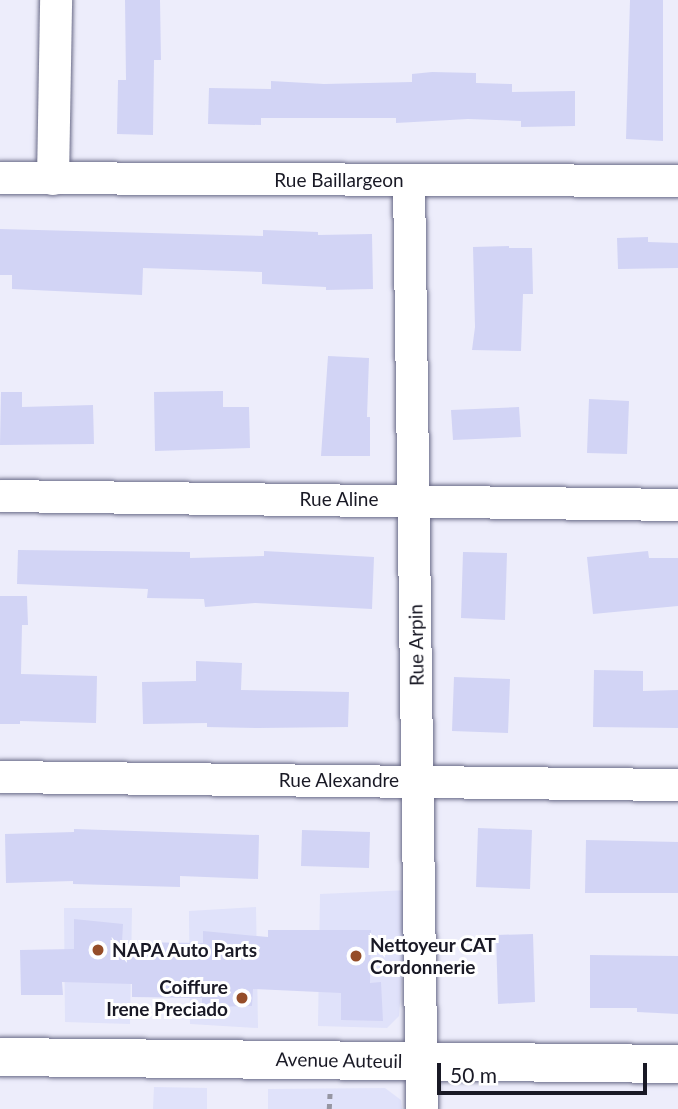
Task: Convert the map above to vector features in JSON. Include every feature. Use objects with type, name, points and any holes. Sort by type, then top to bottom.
[{"type":"street","points":[[53,179],[56,0]]},
{"type":"street","name":"Rue Baillargeon","points":[[0,178],[678,181]]},
{"type":"street","name":"Rue Arpin","points":[[409,181],[422,1109]]},
{"type":"street","name":"Rue Aline","points":[[0,496],[678,505]]},
{"type":"street","name":"Rue Alexandre","points":[[0,777],[678,785]]},
{"type":"street","name":"Avenue Auteuil","points":[[0,1057],[678,1064]]},
{"type":"shaded area","points":[[409,890],[399,1016],[387,1028],[318,1026],[320,894]]},
{"type":"shaded area","points":[[256,907],[258,1028],[190,1024],[189,911]]},
{"type":"shaded area","points":[[64,908],[132,908],[130,1024],[65,1022]]},
{"type":"shaded area","points":[[154,1087],[207,1088],[207,1109],[153,1109]]},
{"type":"shaded area","points":[[385,1088],[401,1100],[402,1109],[268,1109],[268,1089]]},
{"type":"building","points":[[125,0],[160,0],[161,60],[154,60],[153,135],[117,134],[118,80],[126,80]]},
{"type":"building","points":[[630,0],[663,0],[663,141],[626,139]]},
{"type":"building","points":[[476,73],[476,83],[512,84],[512,92],[575,91],[575,126],[521,127],[521,121],[468,119],[396,123],[396,118],[261,118],[261,125],[208,124],[209,88],[271,89],[271,81],[324,84],[412,82],[412,74]]},
{"type":"building","points":[[0,229],[263,236],[263,230],[318,232],[318,235],[372,234],[373,289],[326,290],[326,287],[262,284],[262,272],[143,268],[142,295],[12,289],[12,275],[0,275]]},
{"type":"building","points":[[648,237],[648,242],[678,243],[678,268],[618,269],[617,238]]},
{"type":"building","points":[[473,247],[532,248],[533,294],[523,294],[521,351],[472,350],[475,327]]},
{"type":"building","points":[[328,356],[369,358],[367,417],[370,417],[370,456],[321,456]]},
{"type":"building","points":[[223,391],[223,407],[249,407],[250,448],[155,451],[154,392]]},
{"type":"building","points":[[1,392],[22,392],[22,407],[93,405],[94,444],[0,445]]},
{"type":"building","points":[[589,399],[629,401],[627,454],[587,453]]},
{"type":"building","points":[[519,407],[521,437],[453,440],[451,410]]},
{"type":"building","points":[[18,550],[190,552],[190,558],[264,556],[264,551],[374,557],[372,609],[255,603],[205,607],[204,599],[147,598],[148,589],[17,584]]},
{"type":"building","points":[[648,551],[649,558],[678,558],[678,606],[593,614],[587,557]]},
{"type":"building","points":[[463,552],[507,553],[505,620],[461,618]]},
{"type":"building","points":[[0,596],[27,596],[28,625],[22,625],[21,674],[97,676],[96,723],[20,721],[20,724],[0,724]]},
{"type":"building","points":[[196,661],[242,663],[241,690],[349,692],[348,727],[258,728],[207,727],[207,723],[143,724],[142,682],[196,681]]},
{"type":"building","points":[[594,670],[643,671],[643,691],[678,690],[678,728],[593,727]]},
{"type":"building","points":[[454,677],[510,679],[508,733],[452,731]]},
{"type":"building","points":[[478,828],[532,830],[530,889],[476,887]]},
{"type":"building","points":[[74,829],[259,835],[258,879],[180,876],[180,887],[73,884],[73,881],[6,883],[5,834],[74,832]]},
{"type":"building","points":[[302,830],[370,832],[369,868],[301,866]]},
{"type":"building","points":[[586,840],[678,842],[678,893],[585,893]]},
{"type":"building","points":[[74,919],[123,924],[122,942],[203,943],[203,931],[268,937],[268,930],[371,930],[370,983],[381,982],[383,1021],[341,1020],[341,993],[253,989],[252,1006],[202,1007],[202,998],[132,997],[132,984],[62,982],[63,995],[21,995],[20,950],[74,949]]},
{"type":"building","points":[[533,934],[535,1002],[498,1004],[496,935]]},
{"type":"building","points":[[590,955],[678,956],[678,1014],[637,1012],[637,1008],[590,1008]]},
{"type":"place","name":"NAPA Auto Parts","points":[[98,950]]},
{"type":"place","name":"Nettoyeur CAT Cordonnerie","points":[[356,956]]},
{"type":"place","name":"Coiffure Irene Preciado","points":[[242,998]]}]
